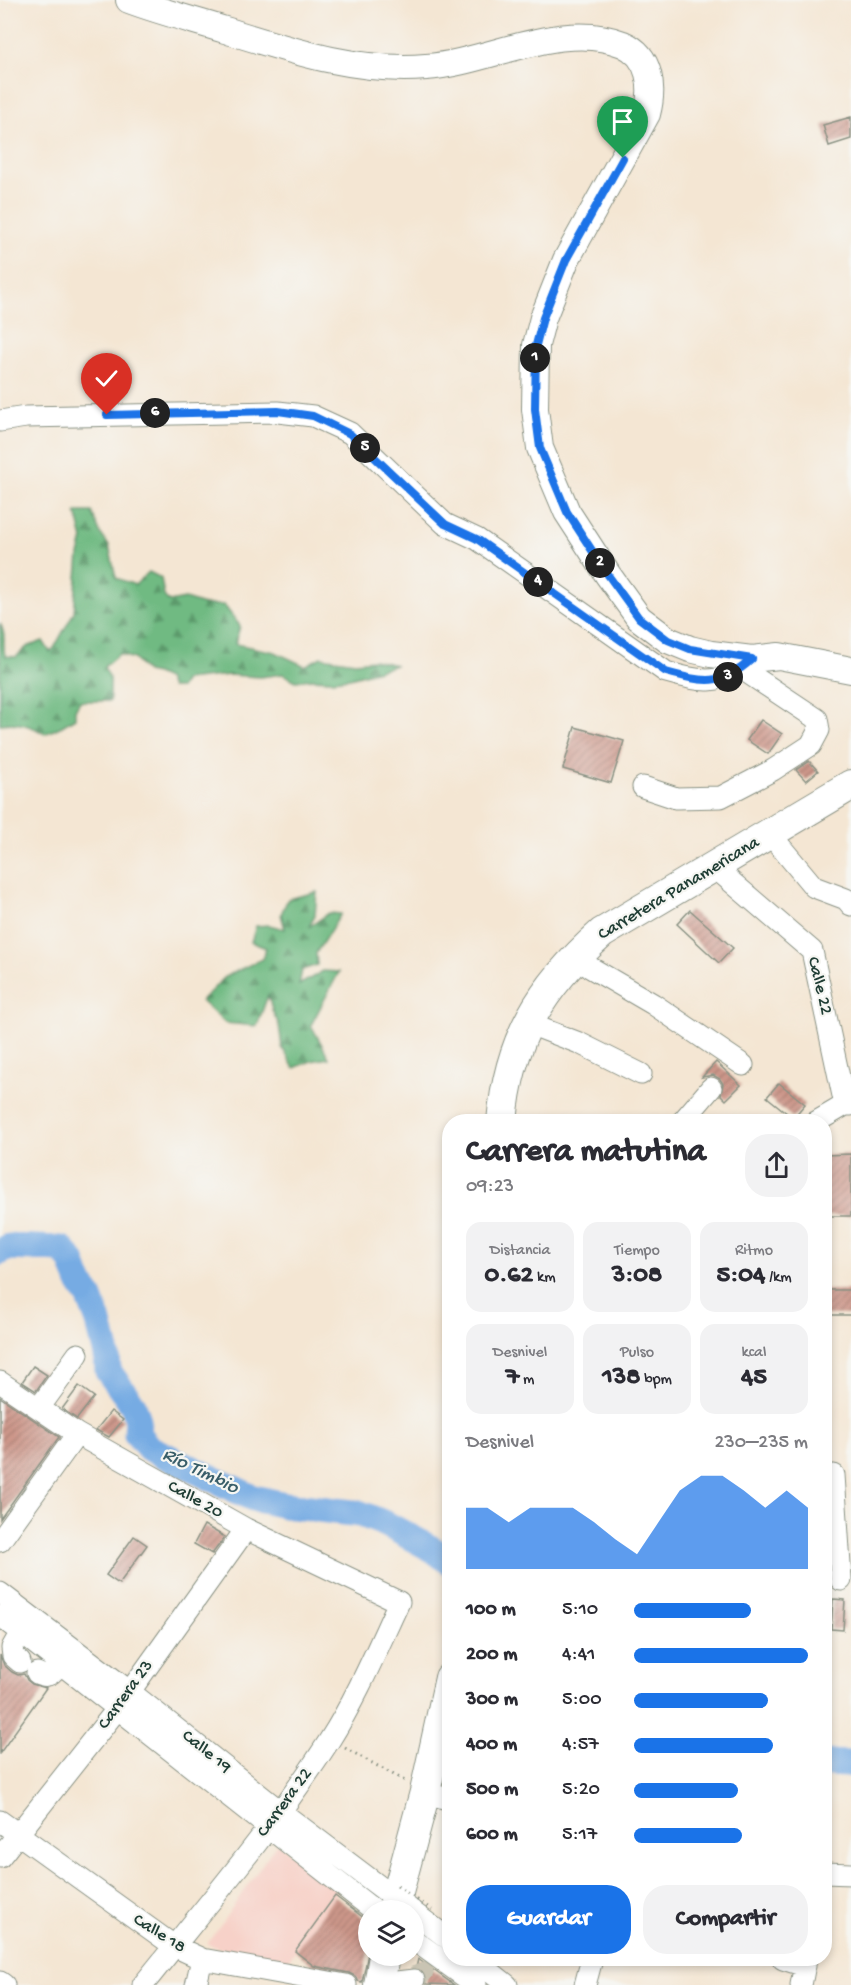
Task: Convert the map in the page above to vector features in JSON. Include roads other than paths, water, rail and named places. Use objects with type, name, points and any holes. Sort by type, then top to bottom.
[{"type":"highway","name":"Carretera Panamericana","points":[[503,1114],[504,1094],[513,1057],[527,1023],[574,958],[602,933],[851,785]]},
{"type":"highway","points":[[405,1900],[438,1796],[442,1757]]},
{"type":"main road","points":[[129,0],[258,40],[347,63],[375,67],[426,67],[451,64],[548,39],[578,37],[607,40],[638,52],[651,83],[651,100],[647,114],[566,260],[543,318],[536,345],[535,409],[540,448],[567,512],[608,575],[639,618],[668,640],[690,649],[747,664],[779,656],[851,670]]},
{"type":"street","points":[[0,421],[26,417],[188,412],[278,411],[313,416],[350,434],[445,524],[477,539],[666,672],[695,680],[712,681],[730,676],[747,664],[817,718],[819,729],[811,745],[773,770],[721,797],[676,798],[643,787]]},
{"type":"street","points":[[770,834],[814,887],[846,899],[851,905]]},
{"type":"street","name":"Calle 22","points":[[713,866],[812,951],[847,1096]]},
{"type":"street","points":[[574,958],[653,1004],[743,1065]]},
{"type":"street","points":[[527,1023],[579,1043],[641,1074]]},
{"type":"street","points":[[689,1114],[711,1088]]},
{"type":"street","points":[[826,1114],[847,1096]]},
{"type":"street","points":[[39,1408],[78,1354]]},
{"type":"street","name":"Calle 20","points":[[0,1382],[77,1434],[246,1529],[399,1602]]},
{"type":"street","points":[[0,1541],[77,1434]]},
{"type":"street","points":[[834,1475],[839,1578]]},
{"type":"street","name":"Carrera 23","points":[[0,1857],[124,1699],[246,1529]]},
{"type":"street","name":"Calle 19","points":[[0,1593],[124,1699],[275,1820],[394,1900]]},
{"type":"street","name":"Carrera 22","points":[[143,1985],[275,1820],[330,1739],[366,1673],[399,1602]]},
{"type":"street","points":[[0,1649],[12,1626]]},
{"type":"street","points":[[12,1626],[13,1656],[28,1668],[43,1676],[52,1675],[60,1663]]},
{"type":"street","name":"Calle 19","points":[[12,1626],[60,1663],[124,1699]]},
{"type":"street","name":"Calle 18","points":[[0,1821],[174,1946],[202,1959],[346,1985]]},
{"type":"street","points":[[832,1873],[851,1874]]},
{"type":"street","name":"Calle 19","points":[[427,1952],[442,1962]]},
{"type":"street","points":[[196,1985],[202,1959]]},
{"type":"street","name":"Calle 19","points":[[448,1966],[476,1985]]},
{"type":"street","points":[[483,1966],[507,1985]]},
{"type":"street","points":[[585,1985],[590,1966]]},
{"type":"street","points":[[381,1975],[414,1980]]},
{"type":"street","points":[[0,1982],[4,1985]]},
{"type":"waterway","name":"Río Timbio","points":[[0,1252],[9,1247],[62,1249],[72,1261],[98,1319],[107,1355],[108,1371],[133,1405],[138,1420],[137,1434],[149,1448],[253,1498],[285,1505],[361,1514],[386,1524],[442,1556]]},
{"type":"waterway","name":"Río Timbio","points":[[832,1763],[851,1764]]},
{"type":"tunnel","points":[[414,1980],[423,1972],[421,1966]]}]
